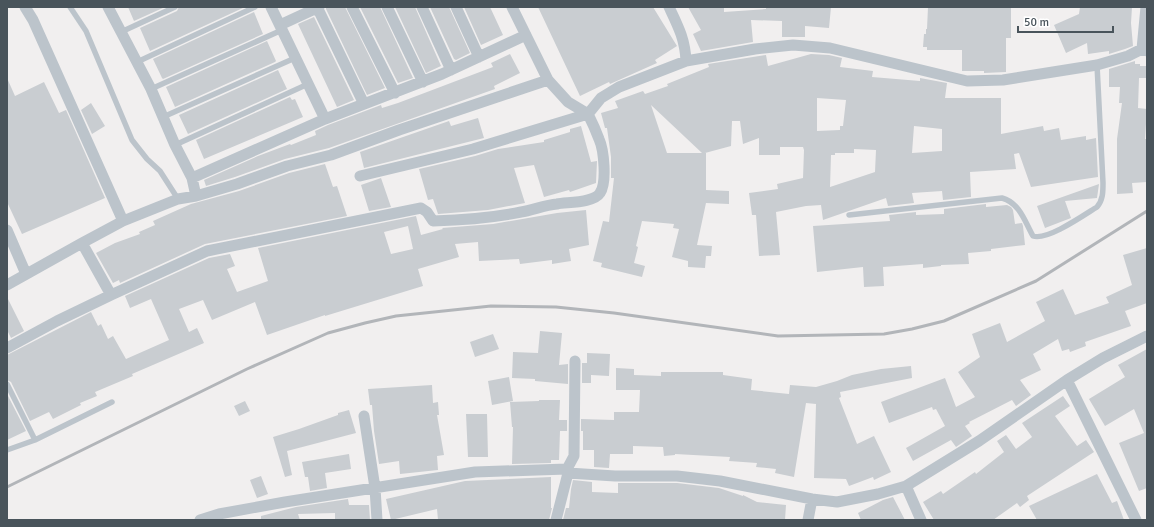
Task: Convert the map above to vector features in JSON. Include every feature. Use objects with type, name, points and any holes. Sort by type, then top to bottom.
[{"type":"street","points":[[25,7],[33,20],[123,221]]},
{"type":"street","points":[[108,7],[151,89],[175,145],[192,178],[196,196]]},
{"type":"street","points":[[271,7],[325,119]]},
{"type":"street","points":[[281,27],[318,7],[364,104]]},
{"type":"street","points":[[352,7],[395,93]]},
{"type":"street","points":[[387,7],[423,82]]},
{"type":"street","points":[[422,7],[451,70]]},
{"type":"street","points":[[456,7],[479,57]]},
{"type":"street","points":[[7,348],[57,321],[207,251],[421,208],[427,212],[433,221],[477,220],[556,204],[586,200],[594,198],[600,194],[604,183],[604,171],[600,141],[588,114],[568,102],[548,80],[512,7]]},
{"type":"street","points":[[669,7],[681,32],[685,47],[686,61]]},
{"type":"street","points":[[360,176],[473,149],[588,114],[601,98],[619,87],[686,61],[755,49],[792,45],[830,48],[967,81],[1003,80],[1097,66],[1144,50],[1146,7]]},
{"type":"street","points":[[192,178],[325,119],[423,82],[526,35]]},
{"type":"street","points":[[7,285],[123,221],[178,199],[196,196],[237,184],[287,166],[331,155],[413,125],[548,80]]},
{"type":"street","points":[[7,230],[26,274]]},
{"type":"street","points":[[82,243],[111,295]]},
{"type":"street","points":[[200,520],[219,514],[475,472],[567,471],[684,477],[720,481],[812,499],[837,502],[906,486],[979,442],[1067,380],[1103,358],[1147,336]]},
{"type":"street","points":[[556,520],[567,471],[574,456],[575,361]]},
{"type":"street","points":[[1067,380],[1136,520]]},
{"type":"street","points":[[364,416],[375,488],[377,520]]},
{"type":"street","points":[[906,486],[921,520]]},
{"type":"street","points":[[808,520],[812,499]]},
{"type":"lane","points":[[70,7],[86,32],[132,140],[147,159],[160,170],[178,199]]},
{"type":"lane","points":[[121,32],[175,7]]},
{"type":"lane","points":[[137,62],[255,7]]},
{"type":"lane","points":[[151,89],[281,27]]},
{"type":"lane","points":[[163,117],[295,58]]},
{"type":"lane","points":[[849,215],[1002,198],[1013,202],[1033,236],[1039,237],[1051,234],[1097,207],[1101,202],[1103,194],[1103,183],[1097,66]]},
{"type":"lane","points":[[175,145],[308,84]]},
{"type":"lane","points":[[7,384],[35,440]]},
{"type":"lane","points":[[7,450],[35,440],[112,402]]},
{"type":"building","points":[[128,7],[165,7],[134,21]]},
{"type":"building","points":[[179,7],[245,7],[150,51],[140,28],[177,11]]},
{"type":"building","points":[[326,7],[345,7],[385,88],[367,95]]},
{"type":"building","points":[[360,7],[380,7],[413,78],[398,83]]},
{"type":"building","points":[[395,7],[415,7],[441,66],[426,73]]},
{"type":"building","points":[[430,7],[449,7],[470,53],[456,60],[454,59]]},
{"type":"building","points":[[464,7],[490,7],[503,35],[481,45]]},
{"type":"building","points":[[538,7],[653,7],[677,46],[655,60],[657,63],[610,84],[609,82],[580,96]]},
{"type":"building","points":[[688,7],[724,7],[724,12],[766,9],[766,7],[831,7],[829,28],[805,26],[805,37],[782,37],[782,21],[751,20],[753,42],[701,51],[693,34],[701,30]]},
{"type":"building","points":[[928,7],[1011,7],[1011,38],[1006,38],[1006,72],[984,73],[984,71],[962,71],[962,50],[927,50],[927,47],[923,47],[924,34],[926,34],[927,29]]},
{"type":"building","points":[[1080,7],[1132,7],[1131,23],[1133,46],[1109,54],[1109,51],[1088,54],[1087,43],[1066,53],[1054,25],[1079,14]]},
{"type":"building","points":[[254,12],[263,34],[163,79],[162,78],[153,59]]},
{"type":"building","points":[[314,17],[354,100],[337,107],[298,24]]},
{"type":"building","points":[[267,41],[276,61],[275,62],[175,107],[166,87]]},
{"type":"building","points":[[510,54],[520,73],[494,86],[495,89],[329,148],[285,159],[206,186],[204,180],[258,156],[316,135],[315,131],[328,125],[381,105],[382,108],[398,103],[493,67],[491,63]]},
{"type":"building","points":[[811,54],[829,55],[842,58],[840,67],[873,71],[872,77],[920,81],[920,78],[947,83],[945,98],[1001,98],[1001,134],[1043,126],[1044,131],[1059,128],[1061,140],[1086,136],[1086,140],[1096,138],[1098,177],[1031,187],[1019,153],[1014,154],[1016,169],[970,172],[971,197],[943,200],[942,191],[912,193],[914,203],[888,206],[886,198],[823,220],[821,205],[806,206],[776,212],[780,255],[759,256],[756,215],[752,215],[749,193],[778,189],[777,184],[803,178],[804,150],[803,147],[780,147],[780,155],[759,155],[759,138],[743,144],[740,121],[732,121],[731,146],[705,153],[706,190],[729,191],[729,204],[706,203],[697,245],[712,246],[711,256],[706,256],[705,268],[688,267],[688,261],[672,257],[679,229],[673,228],[674,224],[642,221],[636,246],[638,247],[634,263],[645,266],[642,277],[601,267],[602,263],[593,261],[603,221],[609,222],[614,178],[611,178],[611,157],[607,128],[605,128],[601,113],[618,108],[615,101],[643,91],[645,94],[668,86],[667,84],[709,67],[708,64],[766,55],[768,66]],"holes":[[[817,98],[846,100],[843,126],[840,126],[840,130],[817,131]],[[651,105],[702,153],[667,153]],[[914,126],[942,129],[942,151],[912,153]],[[854,149],[876,150],[875,172],[830,187],[831,155],[835,155],[835,153],[854,153]]]},
{"type":"building","points":[[1135,61],[1135,64],[1147,66],[1147,78],[1139,78],[1138,108],[1147,109],[1145,139],[1147,139],[1147,182],[1132,183],[1133,193],[1117,194],[1117,139],[1122,103],[1119,103],[1120,87],[1109,87],[1109,69]]},
{"type":"building","points":[[278,70],[287,89],[188,134],[179,115]]},
{"type":"building","points":[[7,78],[15,96],[44,82],[59,113],[66,110],[105,198],[22,234],[7,202]]},
{"type":"building","points":[[290,97],[292,100],[295,99],[303,117],[204,159],[196,140]]},
{"type":"building","points":[[91,103],[105,126],[92,134],[81,110]]},
{"type":"building","points":[[478,118],[484,138],[364,168],[360,152],[449,121],[451,126]]},
{"type":"building","points":[[581,126],[591,162],[597,161],[596,183],[570,192],[569,190],[544,197],[534,165],[514,168],[525,203],[488,210],[438,214],[433,199],[428,200],[419,169],[498,149],[544,142],[544,140],[570,132],[570,129]]},
{"type":"building","points":[[325,164],[333,187],[337,186],[347,216],[205,244],[120,283],[119,280],[113,283],[96,253],[115,243],[140,234],[139,232],[155,225],[153,221],[191,204],[239,191],[289,173]]},
{"type":"building","points":[[381,178],[391,207],[369,211],[361,185]]},
{"type":"building","points":[[1099,184],[1097,198],[1065,201],[1071,218],[1045,228],[1037,206]]},
{"type":"building","points":[[986,204],[986,207],[1007,205],[1011,207],[1013,210],[1015,224],[1022,223],[1025,245],[991,249],[991,251],[968,253],[969,264],[941,265],[923,268],[923,264],[883,267],[884,286],[864,287],[863,267],[817,272],[813,226],[890,221],[889,215],[916,212],[916,215],[944,214],[944,209]]},
{"type":"building","points":[[586,210],[589,245],[569,249],[571,261],[552,264],[552,260],[520,264],[519,259],[479,261],[478,242],[455,244],[459,257],[418,269],[423,286],[325,315],[267,335],[255,302],[212,320],[203,300],[179,309],[189,332],[197,328],[204,343],[132,374],[133,376],[95,392],[97,396],[80,403],[81,405],[53,419],[49,412],[30,421],[11,382],[7,380],[7,355],[91,312],[98,326],[101,324],[108,339],[113,336],[126,359],[169,340],[151,299],[130,308],[125,296],[209,258],[230,254],[235,266],[227,269],[237,292],[268,281],[258,248],[416,216],[421,235],[443,229],[442,228],[493,224],[557,213]],"holes":[[[408,226],[413,249],[391,254],[384,232]]]},
{"type":"building","points":[[1147,248],[1147,303],[1125,311],[1131,326],[1085,342],[1086,346],[1070,352],[1069,349],[1062,351],[1058,339],[1033,354],[1041,370],[1020,380],[1031,395],[1016,406],[1012,400],[969,422],[970,423],[965,426],[972,436],[956,447],[951,440],[913,461],[906,448],[945,426],[936,409],[933,410],[932,407],[889,423],[881,402],[945,378],[956,407],[975,397],[958,372],[980,357],[972,334],[1000,323],[1007,342],[1045,321],[1036,302],[1063,289],[1075,315],[1109,303],[1106,297],[1132,285],[1123,255]]},
{"type":"building","points":[[7,297],[24,331],[11,338],[7,330]]},
{"type":"building","points":[[540,331],[562,333],[559,365],[568,364],[568,384],[535,381],[535,379],[512,378],[513,352],[538,353]]},
{"type":"building","points":[[493,334],[499,349],[475,357],[470,342]]},
{"type":"building","points":[[1147,349],[1147,488],[1139,491],[1119,443],[1144,433],[1134,409],[1105,426],[1089,399],[1125,377],[1118,365]]},
{"type":"building","points":[[587,353],[610,354],[609,376],[591,375],[591,383],[582,383],[582,363],[587,363]]},
{"type":"building","points":[[911,366],[912,378],[840,392],[841,397],[839,398],[857,444],[874,436],[891,472],[874,480],[873,477],[849,486],[846,479],[814,478],[816,404],[806,403],[794,477],[775,473],[776,469],[756,467],[757,463],[729,461],[730,457],[675,454],[664,456],[663,447],[633,446],[633,454],[610,454],[609,468],[594,467],[594,450],[583,450],[583,431],[581,431],[581,419],[614,420],[614,412],[639,412],[640,390],[616,390],[616,368],[634,369],[634,375],[661,376],[661,372],[723,372],[723,375],[752,379],[751,390],[789,394],[790,385],[816,387],[852,375],[881,369]]},
{"type":"building","points":[[509,377],[513,401],[492,405],[488,381]]},
{"type":"building","points":[[432,385],[433,403],[438,402],[439,415],[437,415],[444,455],[437,456],[438,470],[400,474],[399,461],[379,464],[372,405],[370,405],[368,389]]},
{"type":"building","points":[[7,394],[26,431],[7,440]]},
{"type":"building","points":[[1063,396],[1070,406],[1055,416],[1077,446],[1086,440],[1094,452],[1027,496],[1029,500],[1020,507],[1017,503],[993,520],[934,520],[923,502],[941,491],[943,494],[975,472],[976,474],[1004,452],[997,441],[1006,435],[1016,449],[1032,437],[1022,423]]},
{"type":"building","points":[[560,400],[559,420],[567,420],[567,431],[560,431],[559,460],[551,460],[551,463],[512,464],[513,427],[510,402]]},
{"type":"building","points":[[245,401],[250,411],[239,416],[234,406]]},
{"type":"building","points":[[349,410],[356,433],[287,451],[292,475],[285,477],[273,437]]},
{"type":"building","points":[[466,414],[487,414],[488,457],[468,457]]},
{"type":"building","points":[[349,454],[351,469],[325,473],[327,488],[310,491],[308,477],[305,477],[302,462]]},
{"type":"building","points":[[1097,474],[1112,503],[1117,501],[1124,520],[1037,520],[1029,506]]},
{"type":"building","points":[[261,476],[268,494],[257,498],[250,480]]},
{"type":"building","points":[[551,477],[552,508],[549,520],[438,520],[437,509],[391,520],[386,499],[465,481]]},
{"type":"building","points":[[573,480],[592,482],[592,492],[618,493],[618,483],[677,483],[719,488],[743,495],[757,502],[786,505],[785,520],[563,520],[566,508],[569,508]]},
{"type":"building","points":[[893,497],[905,520],[861,520],[858,513],[883,500]]},
{"type":"building","points":[[348,499],[349,505],[369,505],[370,520],[335,520],[335,513],[298,514],[300,520],[261,520],[261,516],[296,507]]},
{"type":"railway","points":[[7,487],[247,369],[328,333],[365,323],[396,316],[491,306],[556,307],[614,313],[778,336],[884,334],[944,321],[1036,281],[1147,211]]}]
